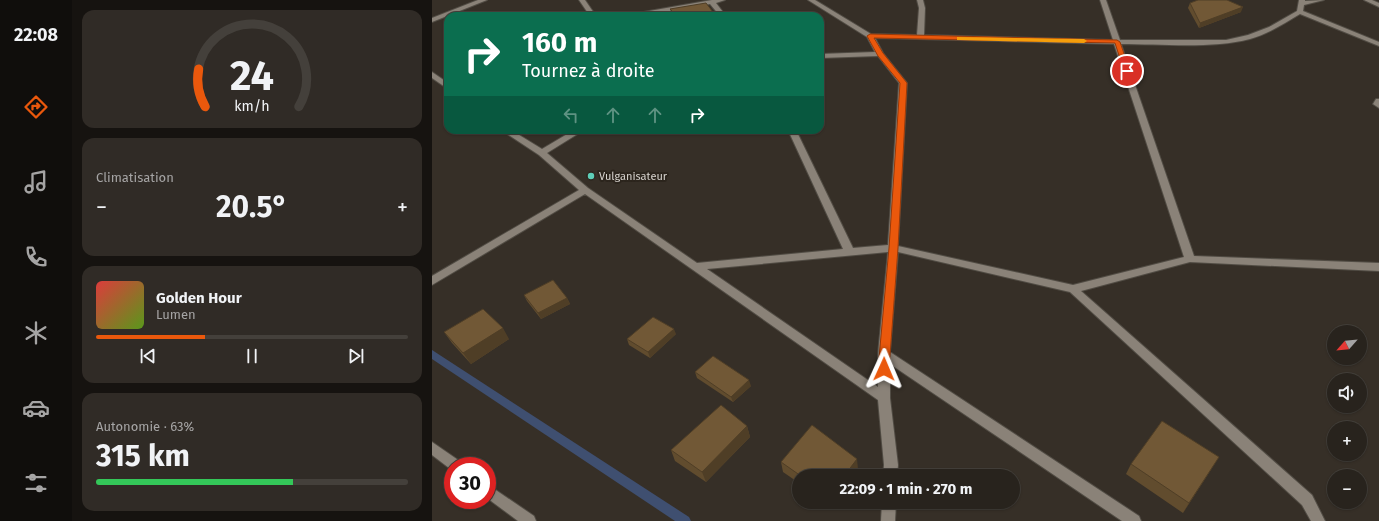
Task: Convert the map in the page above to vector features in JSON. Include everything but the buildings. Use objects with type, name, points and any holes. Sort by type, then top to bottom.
[{"type":"street","points":[[453,12],[484,0]]},
{"type":"street","points":[[582,0],[590,12]]},
{"type":"street","points":[[655,12],[722,0]]},
{"type":"street","points":[[811,0],[870,36],[1117,42],[1226,42],[1250,37],[1272,28],[1300,12],[1302,2],[1321,0]]},
{"type":"street","points":[[920,0],[922,8],[920,38]]},
{"type":"street","points":[[1103,0],[1190,259]]},
{"type":"street","points":[[1367,0],[1379,5]]},
{"type":"street","points":[[712,2],[721,12]]},
{"type":"street","points":[[1300,12],[1379,44]]},
{"type":"street","points":[[432,20],[444,15]]},
{"type":"street","points":[[870,36],[880,54],[903,83],[893,248],[884,354],[884,398],[891,469]]},
{"type":"street","points":[[824,56],[880,54]]},
{"type":"street","points":[[432,74],[444,84]]},
{"type":"street","points":[[1379,101],[1379,106]]},
{"type":"street","points":[[511,134],[542,153],[585,190],[884,398]]},
{"type":"street","points":[[542,153],[573,134]]},
{"type":"street","points":[[794,134],[850,253]]},
{"type":"street","points":[[432,281],[585,190]]},
{"type":"street","points":[[695,267],[893,248],[1073,289],[1190,259],[1379,267]]},
{"type":"street","points":[[1073,289],[1307,500],[1318,521]]},
{"type":"street","points":[[884,354],[1134,521]]},
{"type":"street","points":[[432,448],[444,457]]},
{"type":"street","points":[[496,497],[529,521]]},
{"type":"street","points":[[888,521],[889,509]]},
{"type":"waterway","points":[[432,354],[685,521]]},
{"type":"slow traffic","points":[[959,39],[1084,41]]},
{"type":"place","name":"Vulganisateur","points":[[591,176]]},
{"type":"route","points":[[884,369],[903,83],[880,54],[870,36],[1117,42],[1127,71]]}]
